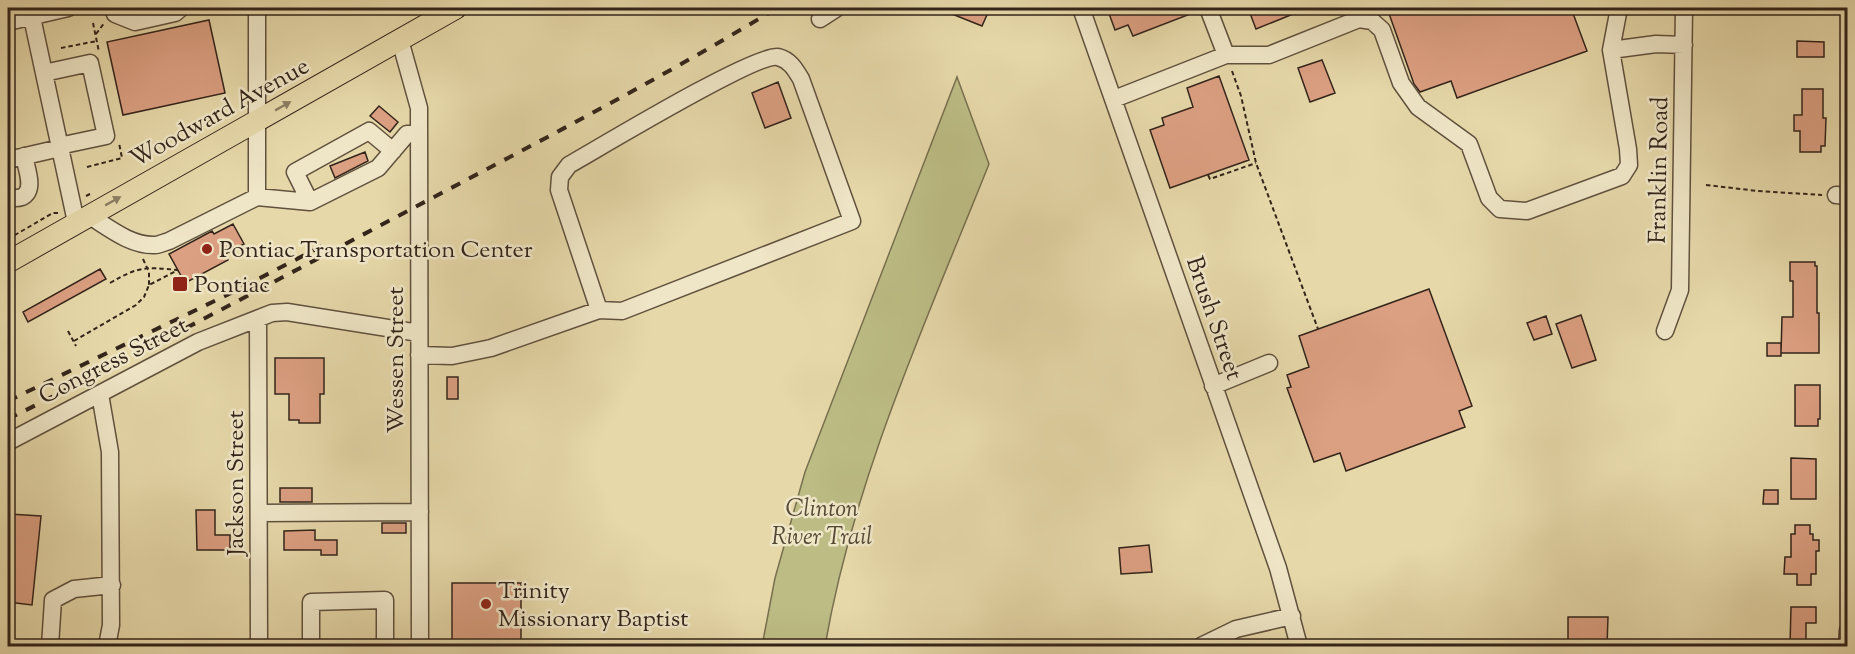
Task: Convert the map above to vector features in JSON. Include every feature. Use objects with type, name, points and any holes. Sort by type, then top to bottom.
[{"type":"main road","name":"Woodward Avenue","points":[[8,262],[73,217],[257,121],[456,8]]},
{"type":"street","points":[[8,22],[31,12],[68,8]]},
{"type":"street","points":[[110,14],[135,22],[176,13],[181,8]]},
{"type":"street","points":[[257,8],[257,197]]},
{"type":"street","points":[[820,19],[837,8]]},
{"type":"street","name":"Brush Street","points":[[1081,8],[1278,568],[1299,646]]},
{"type":"street","points":[[1208,8],[1226,55]]},
{"type":"street","points":[[1114,99],[1226,55],[1269,55],[1359,19],[1372,21],[1382,30],[1401,83],[1418,107],[1469,144],[1489,198],[1500,209],[1527,211],[1622,176],[1629,165],[1611,50],[1619,8]]},
{"type":"street","name":"Franklin Road","points":[[1665,331],[1680,290],[1684,8]]},
{"type":"street","points":[[31,12],[73,217],[141,243],[156,245],[169,241],[257,197],[310,202],[378,168],[407,134],[419,134]]},
{"type":"street","name":"Wessen Street","points":[[400,40],[419,108],[420,646]]},
{"type":"street","points":[[1611,50],[1656,44],[1684,45]]},
{"type":"street","points":[[419,355],[452,356],[492,348],[599,310],[622,310],[852,221],[801,79],[789,62],[777,57],[764,59],[698,91],[569,165],[560,177],[559,190],[599,310]]},
{"type":"street","points":[[8,196],[19,198],[28,190],[29,183],[16,158],[106,136],[90,63],[44,73]]},
{"type":"street","points":[[310,202],[295,172],[369,131],[393,151]]},
{"type":"street","name":"Congress Street","points":[[8,442],[198,342],[279,312],[419,333]]},
{"type":"street","name":"Jackson Street","points":[[258,319],[259,646]]},
{"type":"street","points":[[1213,386],[1269,363]]},
{"type":"street","points":[[100,394],[110,452],[111,625],[107,646]]},
{"type":"street","points":[[259,513],[420,512]]},
{"type":"street","points":[[50,646],[53,600],[74,589],[111,585]]},
{"type":"street","points":[[311,646],[311,602],[385,600],[385,646]]},
{"type":"street","points":[[1201,646],[1236,629],[1292,616]]},
{"type":"street","points":[[1847,646],[1848,630]]},
{"type":"path","points":[[96,34],[110,14]]},
{"type":"path","points":[[61,48],[97,41]]},
{"type":"path","points":[[1226,55],[1241,96],[1256,163],[1318,329]]},
{"type":"path","points":[[1208,175],[1210,179],[1256,163]]},
{"type":"path","points":[[1706,185],[1842,196]]},
{"type":"path","points":[[8,239],[53,213],[73,217]]},
{"type":"path","points":[[110,283],[125,274],[147,267],[178,270],[149,285]]},
{"type":"path","points":[[74,341],[136,305],[144,297],[149,285],[147,267]]},
{"type":"path","points":[[68,331],[76,346]]},
{"type":"green space","name":"Clinton River Trail","points":[[957,77],[989,164],[917,342],[873,461],[854,522],[825,646],[762,646],[775,578],[805,472]]},
{"type":"building","points":[[937,8],[990,8],[982,26]]},
{"type":"building","points":[[1107,8],[1198,8],[1198,11],[1133,36],[1128,25],[1115,30]]},
{"type":"building","points":[[1248,8],[1308,8],[1256,29]]},
{"type":"building","points":[[1387,8],[1571,8],[1587,51],[1457,98],[1451,81],[1420,92],[1414,84]]},
{"type":"building","points":[[209,20],[225,93],[123,115],[107,42]]},
{"type":"building","points":[[1797,41],[1824,42],[1824,57],[1797,57]]},
{"type":"building","points":[[1322,60],[1335,93],[1310,102],[1298,68]]},
{"type":"building","points":[[1219,76],[1249,160],[1170,188],[1150,130],[1164,125],[1162,118],[1193,107],[1187,88]]},
{"type":"building","points":[[778,82],[791,118],[765,128],[752,93]]},
{"type":"building","points":[[1802,89],[1823,89],[1823,118],[1826,118],[1825,146],[1821,146],[1821,152],[1800,152],[1800,131],[1794,131],[1794,115],[1802,115]]},
{"type":"building","points":[[379,106],[398,122],[390,132],[370,116]]},
{"type":"building","points":[[365,152],[368,161],[335,178],[330,166]]},
{"type":"building","name":"Pontiac Transportation Center","points":[[233,224],[244,244],[225,254],[228,260],[185,283],[169,254],[212,231],[214,234]]},
{"type":"building","points":[[1790,262],[1815,262],[1817,266],[1819,353],[1781,353],[1782,317],[1793,317],[1793,281],[1790,281]]},
{"type":"building","points":[[100,269],[106,279],[28,322],[23,312]]},
{"type":"building","points":[[1429,289],[1472,406],[1459,411],[1465,427],[1346,471],[1340,453],[1314,462],[1287,388],[1291,387],[1287,375],[1309,367],[1299,336]]},
{"type":"building","points":[[1581,315],[1596,360],[1572,368],[1556,324]]},
{"type":"building","points":[[1546,316],[1552,334],[1534,340],[1527,323]]},
{"type":"building","points":[[1767,343],[1781,343],[1781,356],[1767,356]]},
{"type":"building","points":[[275,358],[324,358],[324,394],[320,394],[320,423],[299,423],[299,420],[289,420],[289,394],[275,394]]},
{"type":"building","points":[[447,377],[458,377],[458,399],[447,399]]},
{"type":"building","points":[[1795,385],[1820,385],[1818,426],[1795,426]]},
{"type":"building","points":[[1791,458],[1816,459],[1816,499],[1791,499]]},
{"type":"building","points":[[280,488],[312,488],[312,502],[280,502]]},
{"type":"building","points":[[1764,490],[1778,490],[1778,504],[1763,504]]},
{"type":"building","points":[[196,510],[215,510],[215,535],[230,535],[230,550],[197,550]]},
{"type":"building","points":[[9,514],[41,516],[32,605],[8,602]]},
{"type":"building","points":[[382,523],[406,523],[406,533],[382,533]]},
{"type":"building","points":[[1795,525],[1810,525],[1813,540],[1819,540],[1819,551],[1816,551],[1816,574],[1811,574],[1811,585],[1797,585],[1797,574],[1784,574],[1785,557],[1791,557],[1791,534],[1795,534]]},
{"type":"building","points":[[315,530],[315,540],[337,540],[337,555],[321,555],[321,550],[284,550],[284,531]]},
{"type":"building","points":[[1149,545],[1152,572],[1121,574],[1119,548]]},
{"type":"building","name":"Trinity Missionary Baptist","points":[[452,583],[521,583],[521,646],[452,646]]},
{"type":"building","points":[[1791,607],[1816,607],[1816,623],[1806,623],[1806,646],[1790,646]]},
{"type":"building","points":[[1568,617],[1608,617],[1607,646],[1568,646]]},
{"type":"railway","points":[[8,419],[213,314],[553,134],[644,85],[777,8]]},
{"type":"railway","points":[[8,401],[229,294],[322,246]]},
{"type":"place","name":"Pontiac Transportation Center","points":[[207,249]]},
{"type":"place","name":"Pontiac","points":[[180,284]]},
{"type":"place","name":"Trinity Missionary Baptist","points":[[486,604]]}]
